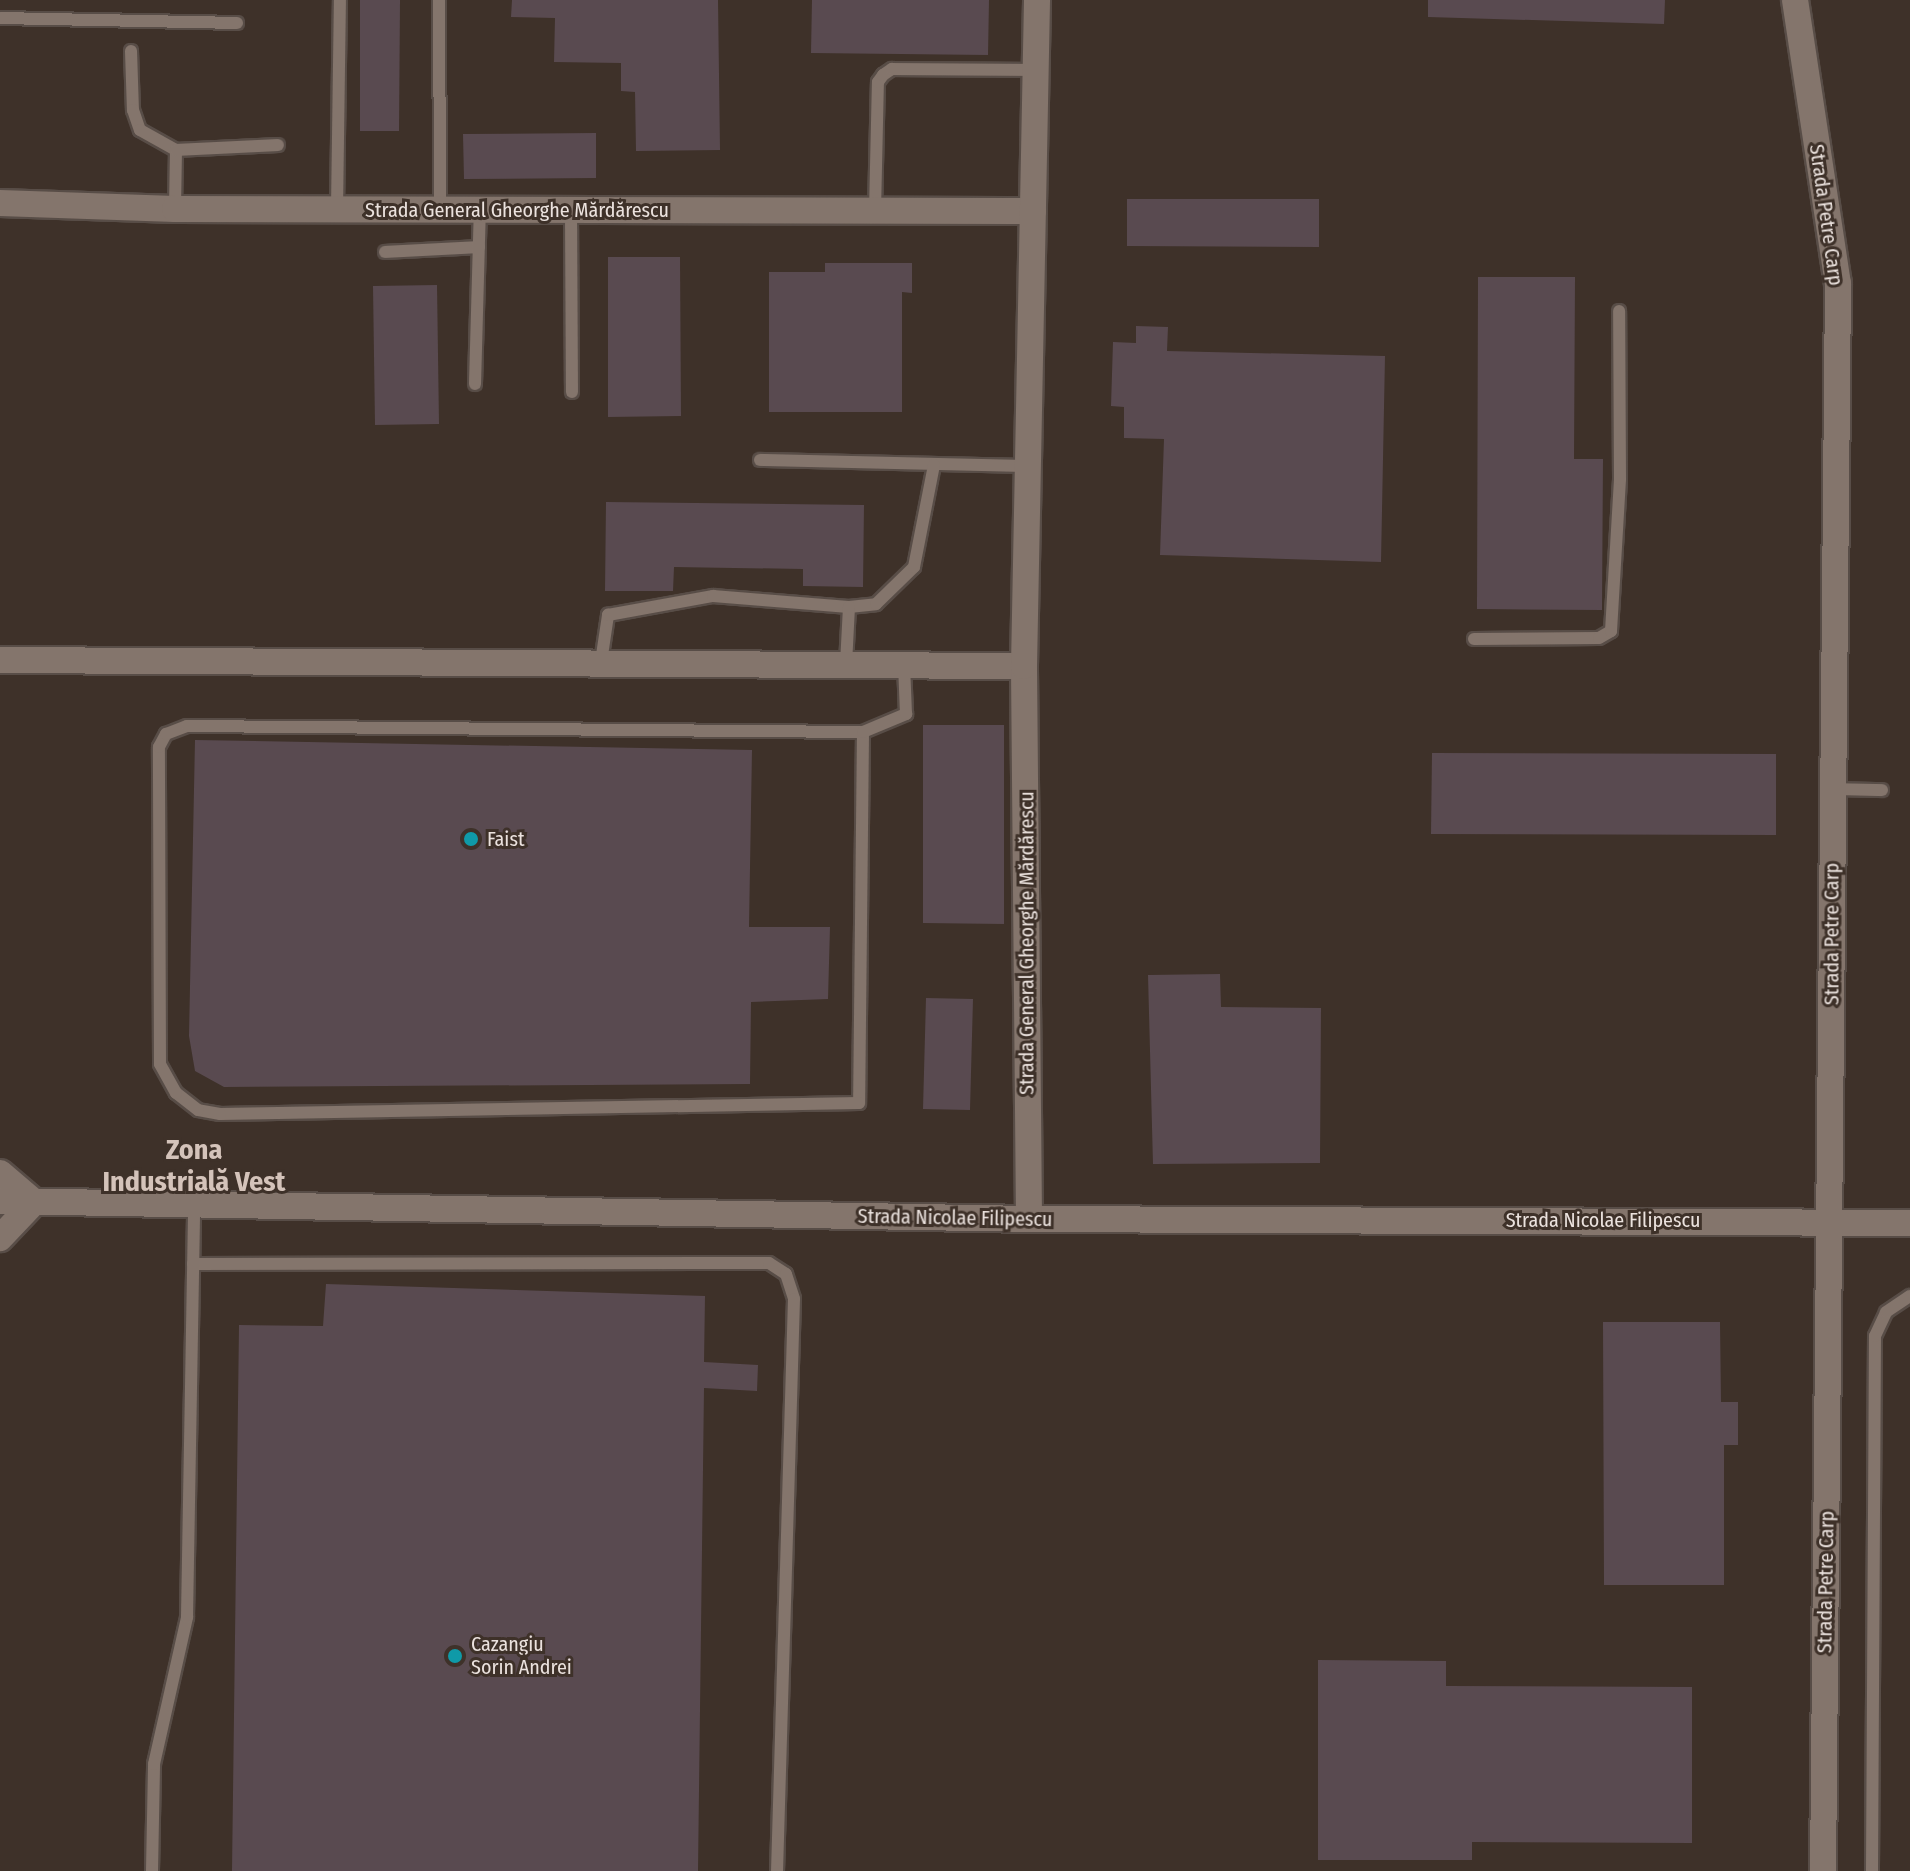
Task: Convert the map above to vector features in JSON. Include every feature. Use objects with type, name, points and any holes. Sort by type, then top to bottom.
[{"type":"street","name":"Strada General Gheorghe Mărdărescu","points":[[1029,1219],[1024,666],[1037,0]]},
{"type":"street","name":"Strada Petre Carp","points":[[1795,0],[1838,283],[1823,1871]]},
{"type":"street","name":"Strada General Gheorghe Mărdărescu","points":[[0,203],[175,209],[1033,211]]},
{"type":"street","points":[[0,660],[1024,666]]},
{"type":"street","points":[[0,1173],[34,1202],[0,1238]]},
{"type":"street","name":"Strada Nicolae Filipescu","points":[[0,1201],[194,1207],[1029,1219],[1910,1223]]},
{"type":"lane","points":[[337,209],[340,0]]},
{"type":"lane","points":[[439,0],[440,210]]},
{"type":"lane","points":[[0,18],[237,23]]},
{"type":"lane","points":[[131,51],[133,110],[140,130],[176,150],[278,145]]},
{"type":"lane","points":[[875,211],[878,82],[883,75],[892,69],[1036,70]]},
{"type":"lane","points":[[175,209],[176,150]]},
{"type":"lane","points":[[475,384],[480,210]]},
{"type":"lane","points":[[571,210],[572,392]]},
{"type":"lane","points":[[385,252],[479,247]]},
{"type":"lane","points":[[1474,639],[1599,638],[1611,631],[1620,479],[1619,311]]},
{"type":"lane","points":[[760,460],[1030,466]]},
{"type":"lane","points":[[601,662],[608,615],[713,596],[849,607],[876,604],[914,567],[934,465]]},
{"type":"lane","points":[[846,664],[849,607]]},
{"type":"lane","points":[[863,732],[859,1103],[220,1114],[198,1110],[176,1093],[160,1064],[159,747],[166,734],[187,726],[863,732],[906,714],[904,665]]},
{"type":"lane","points":[[1833,789],[1882,790]]},
{"type":"lane","points":[[152,1871],[154,1764],[187,1617],[194,1207]]},
{"type":"lane","points":[[193,1264],[769,1263],[786,1274],[794,1299],[777,1871]]},
{"type":"lane","points":[[1872,1871],[1875,1336],[1886,1312],[1910,1296]]},
{"type":"building","points":[[360,0],[400,0],[399,131],[360,131]]},
{"type":"building","points":[[512,0],[718,0],[720,150],[636,151],[635,92],[621,91],[621,63],[554,62],[555,18],[511,17]]},
{"type":"building","points":[[812,0],[989,0],[988,55],[811,53]]},
{"type":"building","points":[[1428,0],[1665,0],[1664,24],[1428,17]]},
{"type":"building","points":[[596,133],[596,178],[464,179],[463,134]]},
{"type":"building","points":[[1127,199],[1319,199],[1319,247],[1127,246]]},
{"type":"building","points":[[608,257],[680,257],[681,416],[608,417]]},
{"type":"building","points":[[825,263],[912,263],[912,293],[902,292],[902,412],[769,412],[769,272],[825,272]]},
{"type":"building","points":[[1478,277],[1575,277],[1574,459],[1603,459],[1602,610],[1477,609]]},
{"type":"building","points":[[437,285],[439,424],[375,425],[373,286]]},
{"type":"building","points":[[1136,326],[1168,327],[1167,351],[1385,356],[1381,562],[1160,555],[1164,439],[1124,438],[1124,407],[1111,406],[1113,342],[1136,343]]},
{"type":"building","points":[[606,502],[864,505],[863,587],[803,586],[803,569],[674,567],[673,591],[605,591]]},
{"type":"building","points":[[923,725],[1004,725],[1004,924],[923,923]]},
{"type":"building","name":"Faist","points":[[195,740],[752,750],[749,927],[830,927],[828,999],[751,1002],[750,1084],[224,1087],[195,1071],[189,1036]]},
{"type":"building","points":[[1432,753],[1776,754],[1776,835],[1431,834]]},
{"type":"building","points":[[1220,974],[1221,1007],[1321,1008],[1320,1163],[1153,1164],[1148,975]]},
{"type":"building","points":[[926,998],[973,999],[970,1110],[923,1109]]},
{"type":"building","points":[[326,1284],[705,1296],[704,1362],[758,1365],[757,1391],[704,1388],[698,1871],[232,1871],[239,1325],[323,1326]]},
{"type":"building","points":[[1603,1322],[1720,1322],[1721,1402],[1738,1402],[1738,1445],[1724,1445],[1724,1585],[1604,1585]]},
{"type":"building","points":[[1318,1660],[1446,1661],[1446,1686],[1692,1687],[1692,1843],[1472,1842],[1472,1860],[1318,1860]]},
{"type":"place","name":"Faist","points":[[471,839]]},
{"type":"place","name":"Cazangiu Sorin Andrei","points":[[455,1656]]},
{"type":"district","name":"Zona Industrială Vest","points":[[194,1166]]}]
